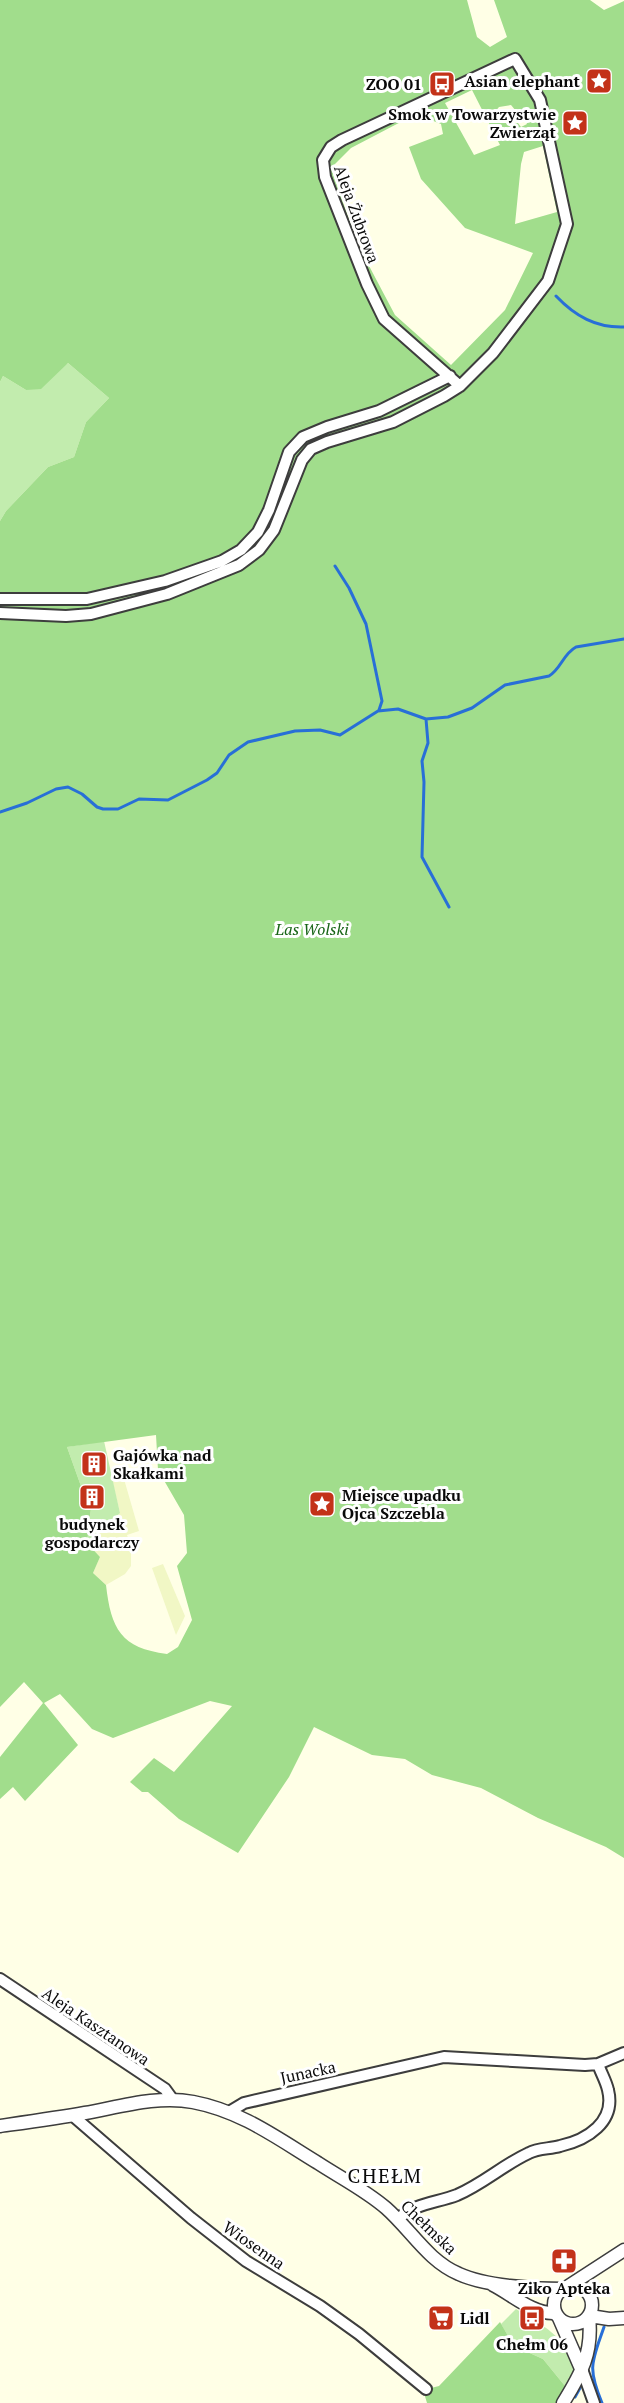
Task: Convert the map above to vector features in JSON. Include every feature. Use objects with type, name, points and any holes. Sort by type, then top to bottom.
[{"type":"street","name":"Aleja Żubrowa","points":[[515,59],[540,100],[567,224],[548,281],[493,353],[460,386],[450,376],[384,318],[367,284],[325,177],[323,159],[331,147],[342,140],[515,59]]},
{"type":"street","points":[[0,599],[87,599],[165,581],[222,561],[241,550],[258,532],[269,510],[289,452],[303,436],[379,411],[450,376]]},
{"type":"street","points":[[0,613],[66,616],[92,614],[167,594],[239,565],[259,550],[274,530],[302,460],[311,449],[393,422],[460,386]]},
{"type":"street","name":"Aleja Kasztanowa","points":[[0,1978],[165,2089],[173,2100]]},
{"type":"street","name":"Junacka","points":[[230,2112],[244,2103],[444,2057],[598,2064],[624,2053]]},
{"type":"street","points":[[398,2219],[414,2207],[456,2195],[486,2180],[531,2151],[561,2146],[590,2135],[605,2119],[608,2106],[609,2092],[598,2064]]},
{"type":"street","points":[[0,2126],[173,2100],[194,2102],[230,2112]]},
{"type":"street","name":"Chełmska","points":[[230,2112],[255,2123],[370,2194],[398,2219],[427,2252],[462,2276],[538,2289],[565,2288]]},
{"type":"street","name":"Wiosenna","points":[[72,2115],[191,2218],[246,2261],[330,2313],[426,2389]]},
{"type":"street","points":[[594,2403],[583,2372],[556,2315],[553,2301],[565,2288],[624,2250]]},
{"type":"street","points":[[563,2403],[583,2372],[589,2344],[590,2308],[586,2285],[591,2270]]},
{"type":"street","name":"Chełmska","points":[[487,2281],[537,2309],[556,2315]]},
{"type":"street","points":[[565,2288],[581,2288],[590,2308]]},
{"type":"street","points":[[556,2315],[574,2323],[580,2323],[590,2308]]},
{"type":"street","points":[[590,2308],[624,2317]]},
{"type":"green space","name":"Las Wolski","points":[[0,0],[467,0],[477,37],[490,47],[507,37],[494,0],[590,0],[604,10],[624,1],[624,1858],[606,1847],[538,1818],[481,1788],[432,1775],[405,1759],[372,1755],[314,1727],[289,1777],[238,1853],[179,1819],[148,1792],[142,1792],[130,1782],[154,1758],[174,1772],[232,1706],[210,1701],[113,1738],[92,1729],[60,1694],[44,1703],[78,1745],[25,1801],[13,1787],[0,1799],[0,1757],[43,1703],[24,1682],[0,1707],[0,521],[6,511],[48,467],[74,457],[86,422],[109,398],[68,363],[41,389],[26,390],[3,376],[0,382]],"holes":[[[472,90],[500,145],[474,155],[445,103]],[[511,105],[523,114],[527,124],[521,127],[518,123],[508,123],[496,118],[494,113],[499,107]],[[416,114],[441,124],[443,134],[409,147],[421,179],[465,228],[533,253],[505,310],[451,365],[395,315],[358,245],[331,168],[351,148]],[[543,146],[557,212],[515,224],[524,152]],[[156,1435],[158,1470],[184,1515],[187,1553],[177,1566],[192,1620],[178,1647],[167,1654],[139,1647],[121,1634],[115,1625],[106,1585],[93,1573],[100,1557],[87,1543],[91,1508],[67,1447]]]},
{"type":"green space","points":[[68,363],[109,398],[86,422],[74,457],[48,467],[6,511],[0,521],[0,382],[3,376],[26,390]]},
{"type":"green space","points":[[104,1441],[120,1513],[87,1543],[91,1508],[67,1447]]},
{"type":"green space","points":[[112,1479],[124,1479],[139,1531],[127,1535],[131,1546],[131,1566],[125,1574],[106,1585],[93,1573],[100,1557],[87,1543],[120,1513]]},
{"type":"green space","points":[[163,1564],[185,1616],[176,1635],[152,1568]]},
{"type":"green space","points":[[516,2309],[552,2332],[571,2355],[577,2367],[565,2386],[543,2359],[514,2346],[501,2324]]},
{"type":"green space","points":[[500,2322],[514,2346],[543,2359],[565,2386],[556,2403],[427,2403],[424,2393],[429,2386],[431,2388],[439,2386]]},
{"type":"waterway","points":[[556,296],[578,315],[595,323],[624,327]]},
{"type":"waterway","points":[[335,566],[349,588],[366,624],[382,701],[379,710]]},
{"type":"waterway","points":[[0,812],[27,803],[56,789],[68,787],[103,809],[118,809],[139,799],[168,800],[217,773],[229,755],[248,742],[295,731],[320,730],[340,735],[378,711],[398,709],[426,719],[448,717],[472,708],[505,685],[549,676],[576,647],[624,639]]},
{"type":"waterway","points":[[426,719],[428,743],[422,761],[424,782],[422,857],[449,907]]},
{"type":"waterway","points":[[602,2403],[594,2381],[593,2365],[604,2327]]},
{"type":"waterway","points":[[575,2397],[580,2388]]},
{"type":"place","name":"Asian elephant","points":[[599,81]]},
{"type":"place","name":"ZOO 01","points":[[442,84]]},
{"type":"place","name":"Smok w Towarzystwie Zwierząt","points":[[575,123]]},
{"type":"place","name":"Gajówka nad Skałkami","points":[[94,1464]]},
{"type":"place","name":"budynek gospodarczy","points":[[92,1497]]},
{"type":"place","name":"Miejsce upadku Ojca Szczebla","points":[[322,1504]]},
{"type":"place","name":"Ziko Apteka","points":[[564,2261]]},
{"type":"place","name":"Lidl","points":[[441,2318]]},
{"type":"place","name":"Chełm 06","points":[[532,2318]]},
{"type":"district","name":"CHEŁM","points":[[385,2176]]}]
